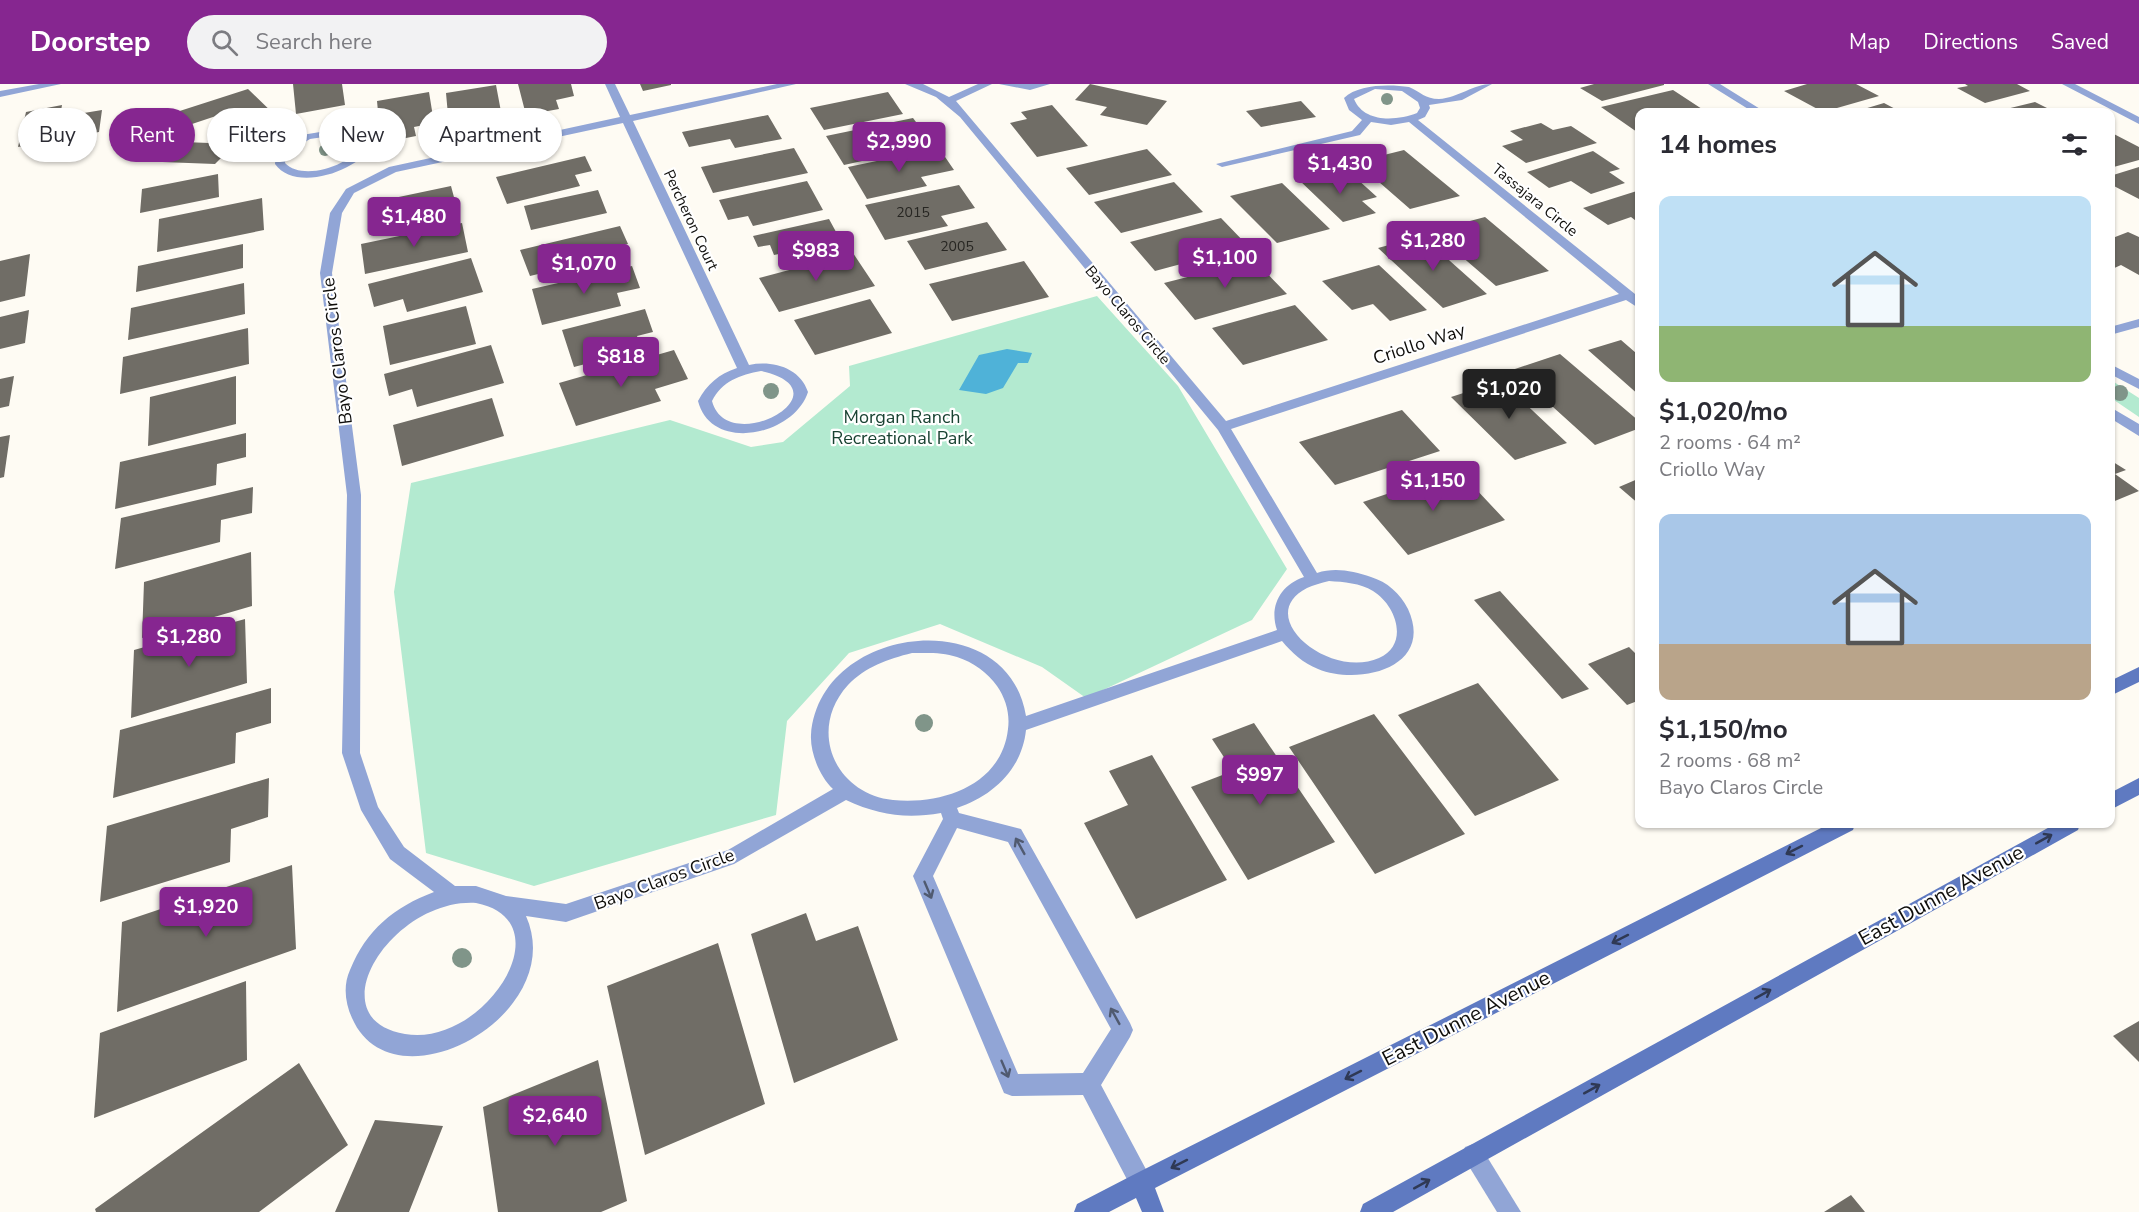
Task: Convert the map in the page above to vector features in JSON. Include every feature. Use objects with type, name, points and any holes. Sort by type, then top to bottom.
[{"type":"main road","points":[[2115,686],[2139,674]]},
{"type":"main road","points":[[2115,799],[2139,786]]},
{"type":"main road","name":"East Dunne Avenue","points":[[1085,1212],[1838,828]]},
{"type":"main road","name":"East Dunne Avenue","points":[[1371,1212],[2064,828]]},
{"type":"main road","points":[[1141,1183],[1153,1212]]},
{"type":"street","points":[[0,94],[56,84]]},
{"type":"street","name":"Percheron Court","points":[[610,84],[745,369]]},
{"type":"street","name":"Bayo Claros Circle","points":[[452,895],[397,853],[370,810],[351,753],[354,495],[326,273],[336,213],[350,191],[393,169],[790,84]]},
{"type":"street","name":"Bayo Claros Circle","points":[[910,84],[926,87],[950,100],[1223,427],[1312,578]]},
{"type":"street","points":[[950,100],[987,84]]},
{"type":"street","points":[[1004,84],[1023,87],[1046,84]]},
{"type":"street","points":[[1423,101],[1459,100],[1487,84]]},
{"type":"street","points":[[1713,84],[1753,108]]},
{"type":"street","points":[[2067,84],[2114,108]]},
{"type":"street","points":[[1391,86],[1410,91],[1423,101],[1425,108],[1421,115],[1398,122],[1369,118],[1357,113],[1350,106],[1349,98],[1353,92],[1363,88],[1391,86]]},
{"type":"street","points":[[2115,109],[2139,121]]},
{"type":"street","points":[[1222,164],[1356,133],[1369,118]]},
{"type":"street","name":"Tassajara Circle","points":[[1411,119],[1635,301]]},
{"type":"street","points":[[350,163],[361,156],[368,143],[365,137],[357,132],[344,131],[311,135],[292,143],[279,158],[280,164],[286,170],[297,173],[326,172],[350,163],[393,169]]},
{"type":"street","name":"Criollo Way","points":[[1223,427],[1626,296]]},
{"type":"street","points":[[2115,327],[2139,323]]},
{"type":"street","points":[[745,369],[776,369],[797,380],[802,389],[802,399],[796,409],[779,421],[756,428],[740,429],[714,420],[707,411],[705,401],[709,391],[718,381],[745,369]]},
{"type":"street","points":[[2115,371],[2139,385]]},
{"type":"street","points":[[2115,414],[2139,431]]},
{"type":"street","points":[[1346,576],[1379,587],[1393,598],[1402,610],[1407,623],[1406,639],[1398,653],[1383,664],[1363,670],[1341,670],[1319,664],[1301,653],[1287,639],[1286,633],[1281,622],[1282,606],[1287,595],[1298,585],[1312,578],[1346,576]]},
{"type":"street","points":[[1020,725],[1286,633]]},
{"type":"street","points":[[1089,1084],[1012,1085],[922,876],[950,811],[997,775],[1013,751],[1020,725],[1016,702],[1005,681],[988,665],[966,653],[940,647],[912,647],[885,653],[861,665],[840,682],[825,703],[819,726],[819,749],[829,771],[847,790],[874,804],[906,810],[950,811],[1014,835],[1123,1030],[1089,1084]]},
{"type":"street","name":"Bayo Claros Circle","points":[[503,904],[516,915],[524,933],[524,956],[517,981],[501,1003],[479,1023],[452,1038],[424,1046],[397,1045],[374,1034],[359,1017],[354,993],[360,967],[375,940],[397,919],[424,903],[452,895],[479,895],[503,904],[566,913],[734,856],[847,790]]},
{"type":"street","points":[[1089,1084],[1141,1183]]},
{"type":"street","points":[[1473,1155],[1510,1212]]},
{"type":"green space","name":"Morgan Ranch Recreational Park","points":[[1097,296],[1178,386],[1287,569],[1252,620],[1086,698],[1042,667],[940,624],[849,653],[787,721],[776,815],[534,886],[426,853],[394,592],[411,483],[670,420],[751,447],[783,442],[850,386],[849,366]]},
{"type":"green space","points":[[2115,383],[2139,398],[2139,417],[2115,401]]},
{"type":"water","points":[[1007,349],[1032,353],[1028,363],[1018,363],[1003,388],[986,394],[959,390],[979,355]]},
{"type":"building","points":[[293,84],[342,84],[345,105],[307,112],[307,108],[295,108]]},
{"type":"building","points":[[518,84],[571,84],[574,96],[556,100],[559,108],[524,108]]},
{"type":"building","points":[[640,84],[671,84],[671,85],[643,91]]},
{"type":"building","points":[[1090,84],[1167,101],[1147,125],[1100,115],[1107,107],[1075,100]]},
{"type":"building","points":[[1594,84],[1664,85],[1602,101],[1580,88]]},
{"type":"building","points":[[1807,84],[1856,84],[1879,96],[1837,108],[1816,108],[1784,91]]},
{"type":"building","points":[[1965,84],[2017,84],[2030,91],[1985,103],[1957,88],[1968,86]]},
{"type":"building","points":[[496,85],[500,108],[447,108],[446,93]]},
{"type":"building","points":[[248,89],[268,108],[207,108],[207,119],[195,123],[195,108],[189,108]]},
{"type":"building","points":[[1673,90],[1700,108],[1635,108],[1635,131],[1601,107]]},
{"type":"building","points":[[429,92],[432,108],[418,108],[418,126],[414,127],[416,136],[406,138],[406,108],[378,108],[377,101]]},
{"type":"building","points":[[888,92],[903,114],[824,130],[810,108]]},
{"type":"building","points":[[1301,101],[1316,117],[1261,127],[1246,111]]},
{"type":"building","points":[[2035,102],[2047,108],[2010,108]]},
{"type":"building","points":[[1884,103],[1893,108],[1867,108]]},
{"type":"building","points":[[1052,105],[1088,146],[1037,157],[1010,123],[1027,119],[1021,112]]},
{"type":"building","points":[[102,110],[99,132],[97,132],[97,111]]},
{"type":"building","points":[[768,115],[782,139],[735,148],[730,139],[689,147],[682,132]]},
{"type":"building","points":[[913,118],[925,134],[898,140],[907,151],[844,165],[826,136]]},
{"type":"building","points":[[1541,123],[1553,130],[1571,126],[1597,143],[1526,163],[1502,146],[1523,140],[1510,131]]},
{"type":"building","points":[[2115,135],[2139,147],[2139,160],[2115,167]]},
{"type":"building","points":[[195,142],[207,143],[207,162],[217,162],[215,164],[162,162],[195,162]]},
{"type":"building","points":[[794,148],[808,173],[713,193],[701,167]]},
{"type":"building","points":[[939,148],[954,170],[921,177],[927,186],[867,199],[848,167]]},
{"type":"building","points":[[1147,149],[1172,175],[1089,195],[1066,168]]},
{"type":"building","points":[[1404,150],[1460,196],[1410,209],[1356,162]]},
{"type":"building","points":[[1593,151],[1620,169],[1609,172],[1625,183],[1591,194],[1571,181],[1549,188],[1527,172]]},
{"type":"building","points":[[585,156],[592,171],[575,175],[580,186],[507,204],[496,177]]},
{"type":"building","points":[[2139,167],[2139,199],[2115,187],[2115,174]]},
{"type":"building","points":[[1332,170],[1344,181],[1356,178],[1377,197],[1362,201],[1376,213],[1343,222],[1298,179]]},
{"type":"building","points":[[218,174],[219,197],[140,213],[142,189]]},
{"type":"building","points":[[807,181],[823,210],[753,226],[748,216],[728,220],[719,200]]},
{"type":"building","points":[[1174,182],[1203,212],[1121,233],[1094,202]]},
{"type":"building","points":[[1282,183],[1330,229],[1277,243],[1230,196]]},
{"type":"building","points":[[959,185],[975,208],[941,216],[948,226],[885,240],[865,205]]},
{"type":"building","points":[[451,186],[459,216],[380,233],[375,202]]},
{"type":"building","points":[[598,190],[607,213],[531,230],[524,206]]},
{"type":"building","points":[[1635,192],[1635,220],[1631,217],[1608,225],[1583,208]]},
{"type":"building","points":[[262,198],[264,230],[157,252],[159,219]]},
{"type":"building","points":[[1485,217],[1549,271],[1496,286],[1432,231]]},
{"type":"building","points":[[1221,218],[1248,246],[1155,271],[1130,242]]},
{"type":"building","points":[[829,219],[841,241],[774,255],[770,245],[758,247],[753,236]]},
{"type":"building","points":[[987,222],[1007,250],[925,270],[907,241]]},
{"type":"building","points":[[462,223],[468,252],[365,274],[361,244]]},
{"type":"building","points":[[620,226],[628,244],[584,255],[587,262],[530,276],[520,250]]},
{"type":"building","points":[[2128,232],[2139,237],[2139,275],[2121,265],[2115,268],[2115,237]]},
{"type":"building","points":[[1422,236],[1487,294],[1443,308],[1378,248]]},
{"type":"building","points":[[243,244],[243,268],[136,292],[138,266]]},
{"type":"building","points":[[853,253],[875,286],[779,312],[759,278]]},
{"type":"building","points":[[30,254],[25,296],[0,302],[0,261]]},
{"type":"building","points":[[471,258],[483,292],[407,312],[403,299],[374,307],[368,284]]},
{"type":"building","points":[[1254,260],[1287,294],[1195,320],[1164,283]]},
{"type":"building","points":[[1024,261],[1049,297],[952,321],[929,284]]},
{"type":"building","points":[[1379,265],[1427,310],[1390,321],[1373,304],[1352,310],[1322,281]]},
{"type":"building","points":[[632,266],[640,288],[617,293],[621,306],[542,325],[532,289]]},
{"type":"building","points":[[244,283],[245,314],[128,340],[131,308]]},
{"type":"building","points":[[870,299],[892,333],[815,355],[794,320]]},
{"type":"building","points":[[1295,305],[1328,340],[1243,365],[1212,328]]},
{"type":"building","points":[[466,306],[476,344],[390,365],[383,326]]},
{"type":"building","points":[[645,309],[653,332],[637,336],[642,349],[574,367],[562,330]]},
{"type":"building","points":[[29,310],[25,343],[0,349],[0,317]]},
{"type":"building","points":[[248,328],[249,364],[120,394],[123,357]]},
{"type":"building","points":[[1621,340],[1635,352],[1635,392],[1588,350]]},
{"type":"building","points":[[491,345],[504,383],[417,407],[412,389],[389,396],[384,374]]},
{"type":"building","points":[[674,350],[688,379],[655,389],[661,401],[576,426],[559,383]]},
{"type":"building","points":[[1560,354],[1635,418],[1635,430],[1595,445],[1512,370]]},
{"type":"building","points":[[14,376],[9,406],[0,408],[0,379]]},
{"type":"building","points":[[236,376],[236,424],[148,446],[150,397]]},
{"type":"building","points":[[1501,381],[1567,443],[1515,460],[1451,397]]},
{"type":"building","points":[[492,398],[504,436],[402,466],[393,425]]},
{"type":"building","points":[[1402,410],[1440,451],[1335,485],[1299,442]]},
{"type":"building","points":[[246,433],[246,457],[217,464],[216,485],[115,509],[120,462]]},
{"type":"building","points":[[10,435],[4,477],[0,478],[0,437]]},
{"type":"building","points":[[2115,463],[2126,470],[2115,474]]},
{"type":"building","points":[[1458,470],[1505,520],[1408,555],[1363,502]]},
{"type":"building","points":[[2115,474],[2139,491],[2115,501]]},
{"type":"building","points":[[1635,480],[1635,501],[1619,487]]},
{"type":"building","points":[[253,487],[252,513],[221,520],[220,542],[115,569],[121,518]]},
{"type":"building","points":[[251,552],[252,606],[142,638],[144,582]]},
{"type":"building","points":[[1500,591],[1589,689],[1562,699],[1474,600]]},
{"type":"building","points":[[245,619],[247,683],[131,718],[134,650]]},
{"type":"building","points":[[1629,647],[1635,653],[1635,702],[1627,705],[1588,664]]},
{"type":"building","points":[[1478,683],[1559,780],[1475,816],[1398,715]]},
{"type":"building","points":[[271,688],[271,723],[236,733],[235,763],[113,798],[120,730]]},
{"type":"building","points":[[1374,714],[1465,834],[1375,874],[1289,747]]},
{"type":"building","points":[[1254,723],[1335,842],[1248,880],[1191,787],[1233,771],[1212,739]]},
{"type":"building","points":[[1152,755],[1227,880],[1136,919],[1084,823],[1128,805],[1109,771]]},
{"type":"building","points":[[269,778],[268,817],[231,829],[230,862],[100,902],[107,826]]},
{"type":"building","points":[[292,865],[296,949],[117,1012],[122,922]]},
{"type":"building","points":[[806,913],[816,941],[858,926],[898,1040],[794,1083],[751,934]]},
{"type":"building","points":[[718,943],[765,1104],[645,1155],[607,986]]},
{"type":"building","points":[[246,981],[247,1060],[94,1118],[100,1033]]},
{"type":"building","points":[[2139,1021],[2139,1062],[2113,1036]]},
{"type":"building","points":[[598,1060],[627,1201],[601,1212],[498,1212],[483,1107]]},
{"type":"building","points":[[299,1063],[348,1145],[259,1212],[96,1212],[95,1209]]},
{"type":"building","points":[[375,1120],[443,1126],[409,1212],[335,1212]]},
{"type":"building","points":[[1851,1195],[1865,1212],[1824,1212]]}]
